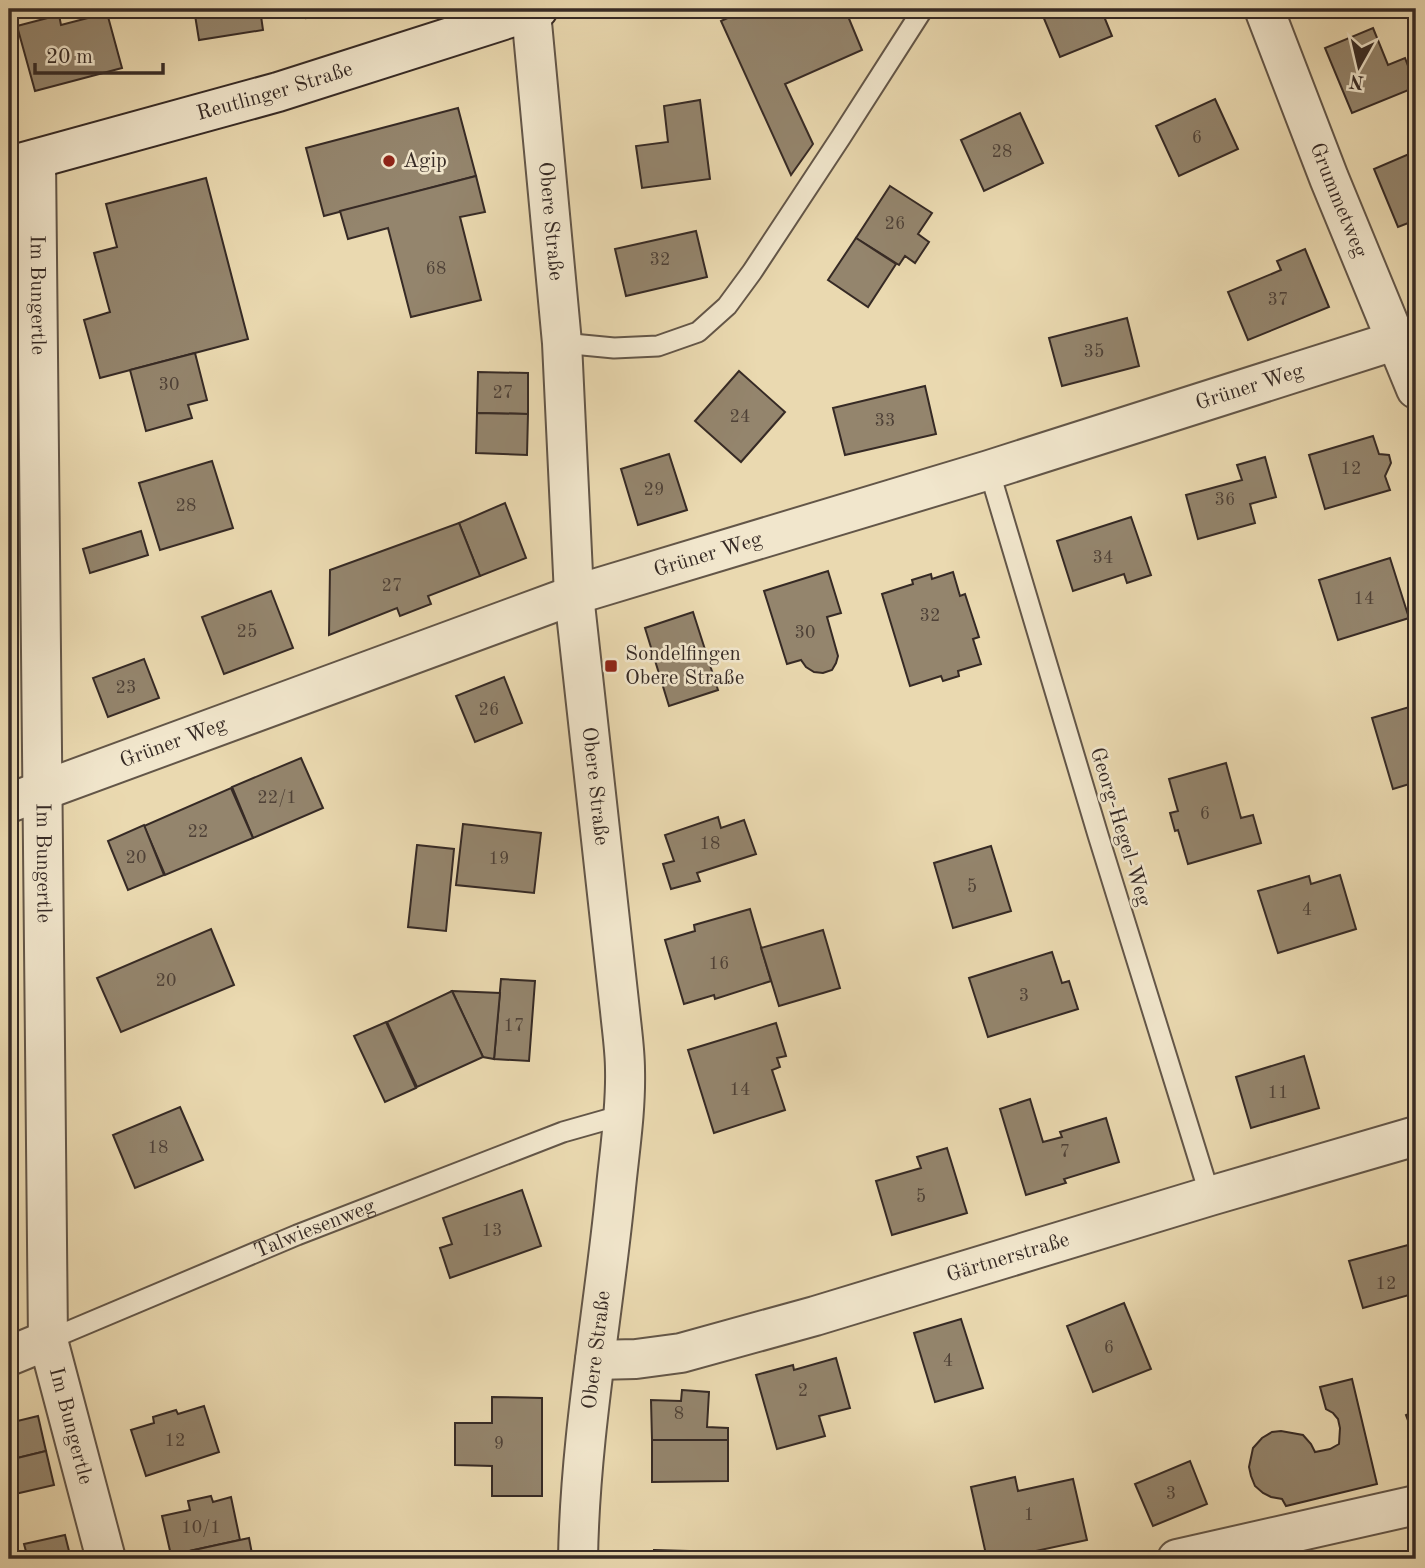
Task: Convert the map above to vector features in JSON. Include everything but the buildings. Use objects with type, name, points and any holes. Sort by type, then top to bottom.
[{"type":"street","name":"Grummetweg","points":[[1264,9],[1329,178],[1406,337],[1416,389]]},
{"type":"street","name":"Obere Straße","points":[[534,10],[562,343],[573,595],[625,1069],[624,1115],[611,1242],[583,1461],[578,1559]]},
{"type":"street","name":"Reutlinger Straße","points":[[22,162],[278,92],[534,10]]},
{"type":"street","name":"Im Bungertle","points":[[22,162],[26,796],[48,1340],[106,1559]]},
{"type":"street","name":"Grüner Weg","points":[[26,796],[573,595],[989,470],[1406,337]]},
{"type":"street","name":"Gärtnerstraße","points":[[595,1360],[636,1359],[681,1353],[815,1316],[1416,1136]]},
{"type":"street","name":"Talwiesenweg","points":[[9,1356],[48,1340]]},
{"type":"street","points":[[1177,1559],[1416,1505]]},
{"type":"lane","points":[[562,343],[614,348],[658,346],[698,332],[727,306],[790,216],[923,9]]},
{"type":"lane","name":"Georg-Hegel-Weg","points":[[989,470],[1090,810],[1210,1196]]},
{"type":"lane","name":"Talwiesenweg","points":[[48,1340],[335,1220],[563,1132],[624,1115]]},
{"type":"place","name":"Agip","points":[[389,161]]},
{"type":"place","name":"Sondelfingen Obere Straße","points":[[611,666]]}]
